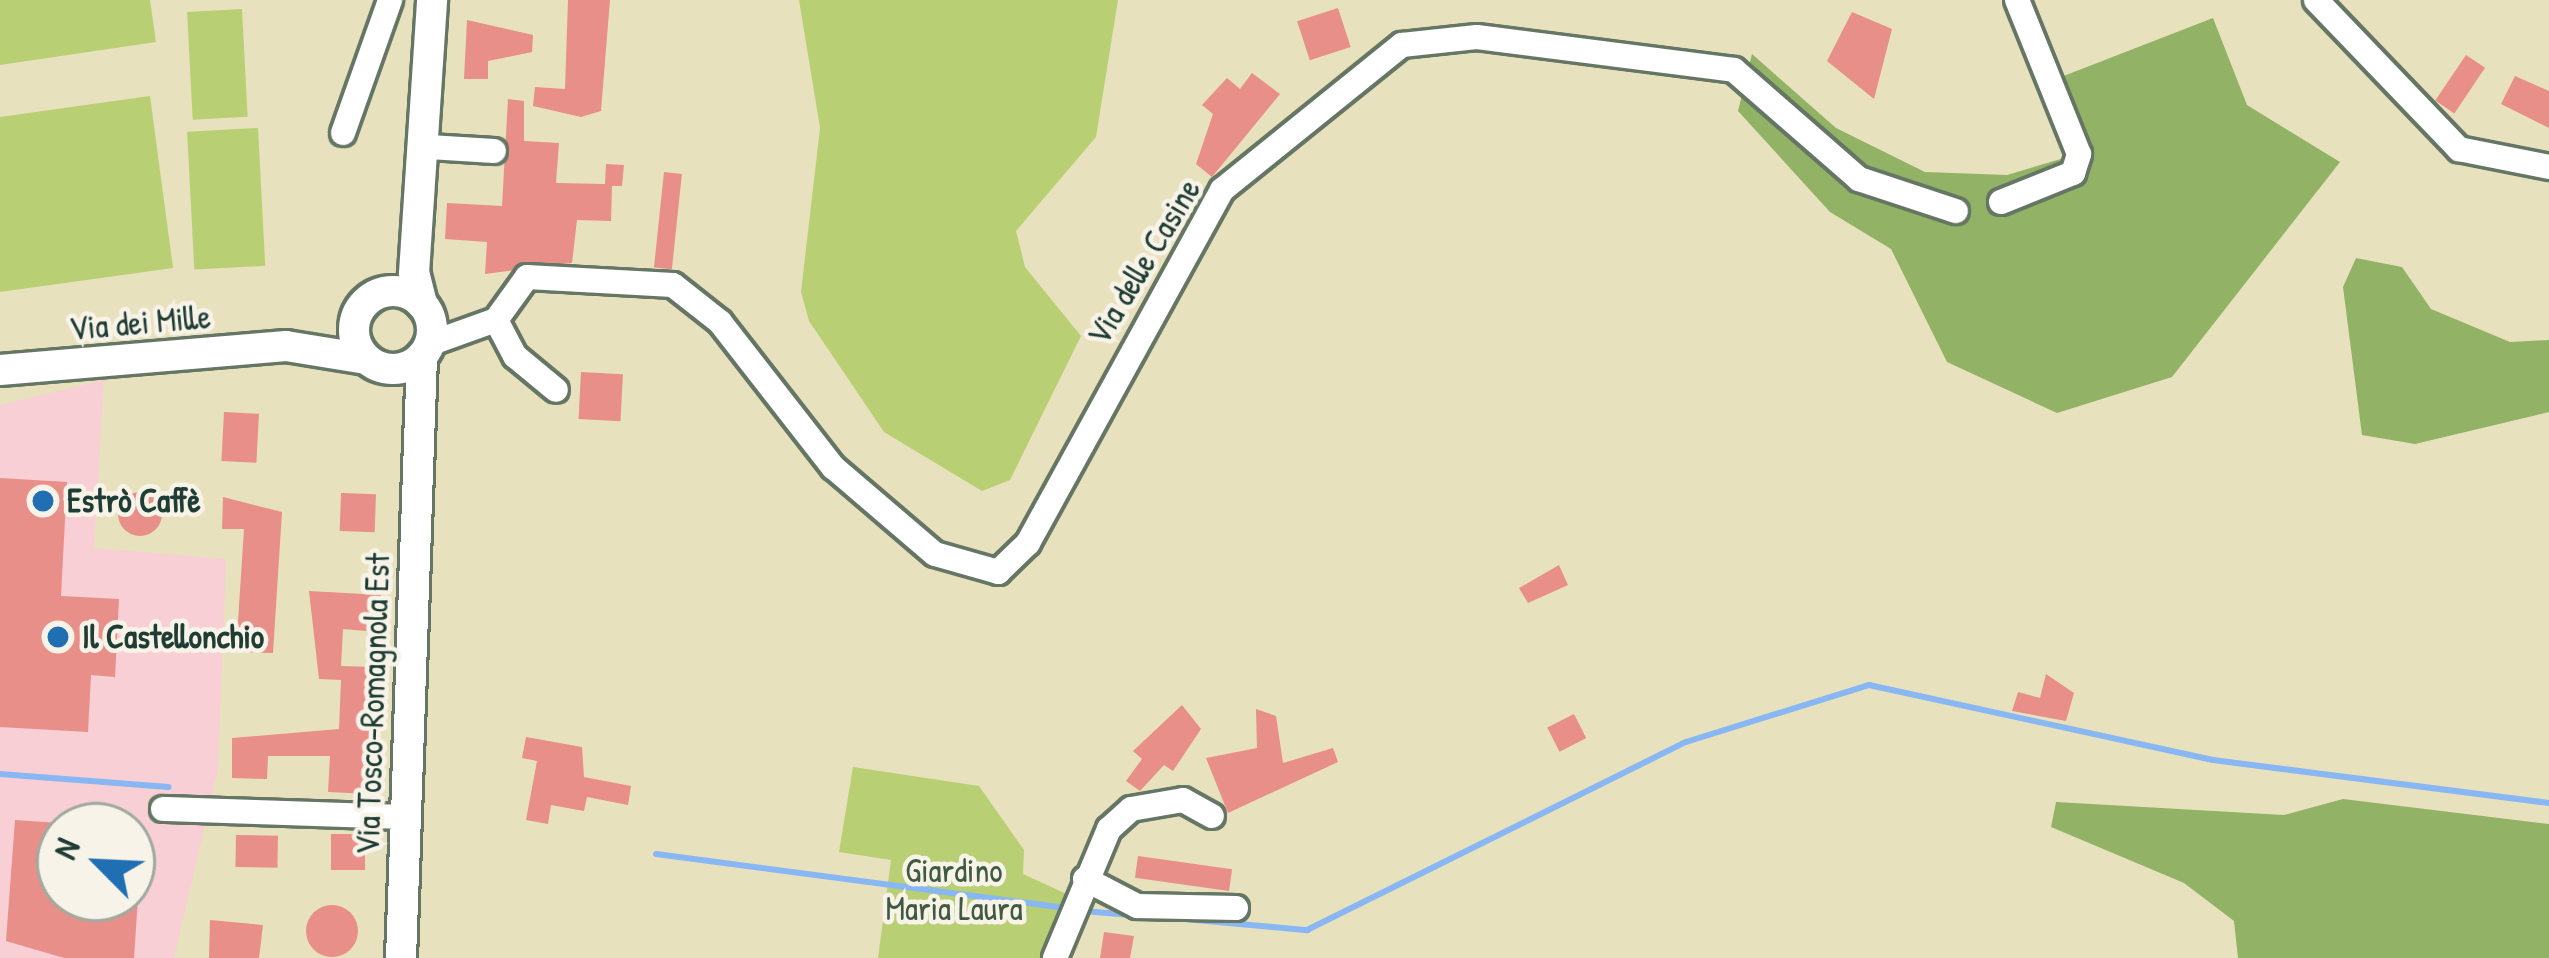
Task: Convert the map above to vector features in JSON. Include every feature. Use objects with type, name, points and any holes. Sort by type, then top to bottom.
[{"type":"main road","name":"Via Tosco-Romagnola Est","points":[[401,958],[416,452],[426,350],[418,224],[429,147],[432,0]]},
{"type":"main road","name":"Via Tosco-Romagnola Est","points":[[416,452],[370,362],[366,306],[418,224]]},
{"type":"main road","points":[[366,306],[425,308]]},
{"type":"main road","name":"Via dei Mille","points":[[286,346],[366,306]]},
{"type":"main road","name":"Via dei Mille","points":[[0,370],[286,346],[370,362]]},
{"type":"main road","points":[[370,362],[426,350]]},
{"type":"street","points":[[343,133],[390,0]]},
{"type":"street","points":[[2001,202],[2074,173],[2079,154],[2017,0]]},
{"type":"street","points":[[2316,0],[2459,149],[2549,167]]},
{"type":"street","name":"Via delle Casine","points":[[496,320],[527,277],[673,285],[720,322],[833,467],[935,554],[998,572],[1028,543],[1222,190],[1402,45],[1477,37],[1734,70],[1859,179],[1956,211]]},
{"type":"street","points":[[429,147],[494,151]]},
{"type":"street","points":[[425,308],[469,326]]},
{"type":"street","points":[[426,350],[469,326],[496,320],[515,356],[556,390]]},
{"type":"street","points":[[1055,958],[1078,900],[1131,808],[1183,800],[1212,816]]},
{"type":"street","points":[[163,809],[406,817]]},
{"type":"street","points":[[1078,900],[1236,908]]},
{"type":"shaded area","points":[[104,380],[94,548],[226,559],[218,769],[174,958],[0,958],[0,405]]},
{"type":"green space","points":[[0,0],[150,0],[156,42],[0,65]]},
{"type":"green space","points":[[799,0],[1118,0],[1096,137],[1016,231],[1025,267],[1081,336],[1010,480],[982,491],[884,432],[809,321],[801,292],[820,128]]},
{"type":"green space","points":[[242,9],[248,117],[193,120],[187,12]]},
{"type":"green space","points":[[2213,18],[2247,105],[2340,162],[2172,377],[2057,413],[1947,362],[1891,249],[1830,212],[1738,111],[1752,54],[1836,128],[1925,172],[2007,175],[2064,158],[2061,77]]},
{"type":"green space","points":[[150,96],[173,268],[0,292],[0,117]]},
{"type":"green space","points":[[258,128],[265,266],[194,270],[187,132]]},
{"type":"green space","points":[[2356,258],[2402,267],[2431,309],[2510,342],[2549,340],[2549,412],[2415,444],[2362,435],[2343,287]]},
{"type":"green space","name":"Giardino Maria Laura","points":[[853,767],[979,786],[1024,850],[1023,874],[1073,897],[1047,958],[878,958],[891,860],[839,852]]},
{"type":"green space","points":[[2343,799],[2549,824],[2549,958],[2238,958],[2234,921],[2184,883],[2051,827],[2056,802],[2284,815]]},
{"type":"building","points":[[568,0],[610,0],[601,111],[581,117],[533,106],[535,87],[565,89]]},
{"type":"building","points":[[1338,8],[1351,47],[1310,60],[1297,21]]},
{"type":"building","points":[[1852,12],[1892,29],[1874,99],[1827,61]]},
{"type":"building","points":[[467,20],[533,35],[532,52],[488,61],[488,79],[464,79]]},
{"type":"building","points":[[2466,55],[2485,68],[2454,113],[2435,101]]},
{"type":"building","points":[[1252,73],[1280,94],[1212,177],[1196,164],[1213,114],[1202,105],[1227,78],[1240,89]]},
{"type":"building","points":[[2515,76],[2549,91],[2549,128],[2501,104]]},
{"type":"building","points":[[508,99],[524,101],[524,141],[559,143],[556,183],[605,184],[606,164],[624,165],[622,186],[612,186],[611,221],[577,220],[572,263],[485,274],[487,242],[445,239],[447,203],[502,206]]},
{"type":"building","points":[[664,172],[682,174],[672,269],[654,267]]},
{"type":"building","points":[[581,372],[623,374],[620,421],[579,419]]},
{"type":"building","points":[[224,412],[259,414],[256,463],[221,461]]},
{"type":"building","name":"Il Castellonchio","points":[[0,478],[67,482],[61,596],[119,599],[115,677],[91,675],[88,732],[0,727]]},
{"type":"building","points":[[140,492],[156,498],[162,514],[156,530],[140,536],[124,530],[118,514],[124,498]]},
{"type":"building","points":[[341,493],[376,494],[375,532],[340,531]]},
{"type":"building","points":[[223,497],[282,512],[273,653],[236,652],[244,529],[222,529]]},
{"type":"building","points":[[1559,565],[1568,585],[1528,603],[1519,588]]},
{"type":"building","points":[[309,591],[381,595],[378,632],[343,629],[341,666],[376,667],[371,794],[328,792],[330,756],[268,756],[267,779],[232,778],[232,738],[339,729],[341,680],[319,679]]},
{"type":"building","points":[[2046,674],[2074,693],[2066,721],[2012,711],[2018,692],[2040,698]]},
{"type":"building","points":[[1182,705],[1201,729],[1173,771],[1164,765],[1140,791],[1126,781],[1142,759],[1133,751]]},
{"type":"building","points":[[1256,709],[1276,716],[1283,763],[1333,748],[1338,762],[1228,813],[1206,758],[1257,748]]},
{"type":"building","points":[[1574,714],[1586,738],[1560,752],[1547,728]]},
{"type":"building","points":[[526,737],[582,747],[584,777],[631,786],[628,805],[587,797],[584,811],[551,805],[548,824],[526,820],[537,761],[522,758]]},
{"type":"building","points":[[15,820],[36,821],[36,922],[136,922],[134,958],[64,958],[6,941]]},
{"type":"building","points":[[331,834],[365,834],[365,870],[331,870]]},
{"type":"building","points":[[236,835],[278,836],[277,868],[235,867]]},
{"type":"building","points":[[1138,856],[1232,869],[1229,891],[1135,878]]},
{"type":"building","points":[[332,905],[351,912],[358,931],[351,950],[332,957],[313,950],[306,931],[313,912]]},
{"type":"building","points":[[210,920],[263,925],[259,958],[209,958]]},
{"type":"building","points":[[1104,932],[1134,936],[1130,958],[1100,958]]},
{"type":"waterway","points":[[1174,918],[1307,930],[1686,742],[1869,685],[2213,760],[2549,803]]},
{"type":"waterway","points":[[0,774],[168,787]]},
{"type":"waterway","points":[[656,854],[1071,909]]},
{"type":"waterway","points":[[1084,911],[1131,915]]},
{"type":"place","name":"Estrò Caffè","points":[[43,501]]},
{"type":"place","name":"Il Castellonchio","points":[[58,637]]}]
